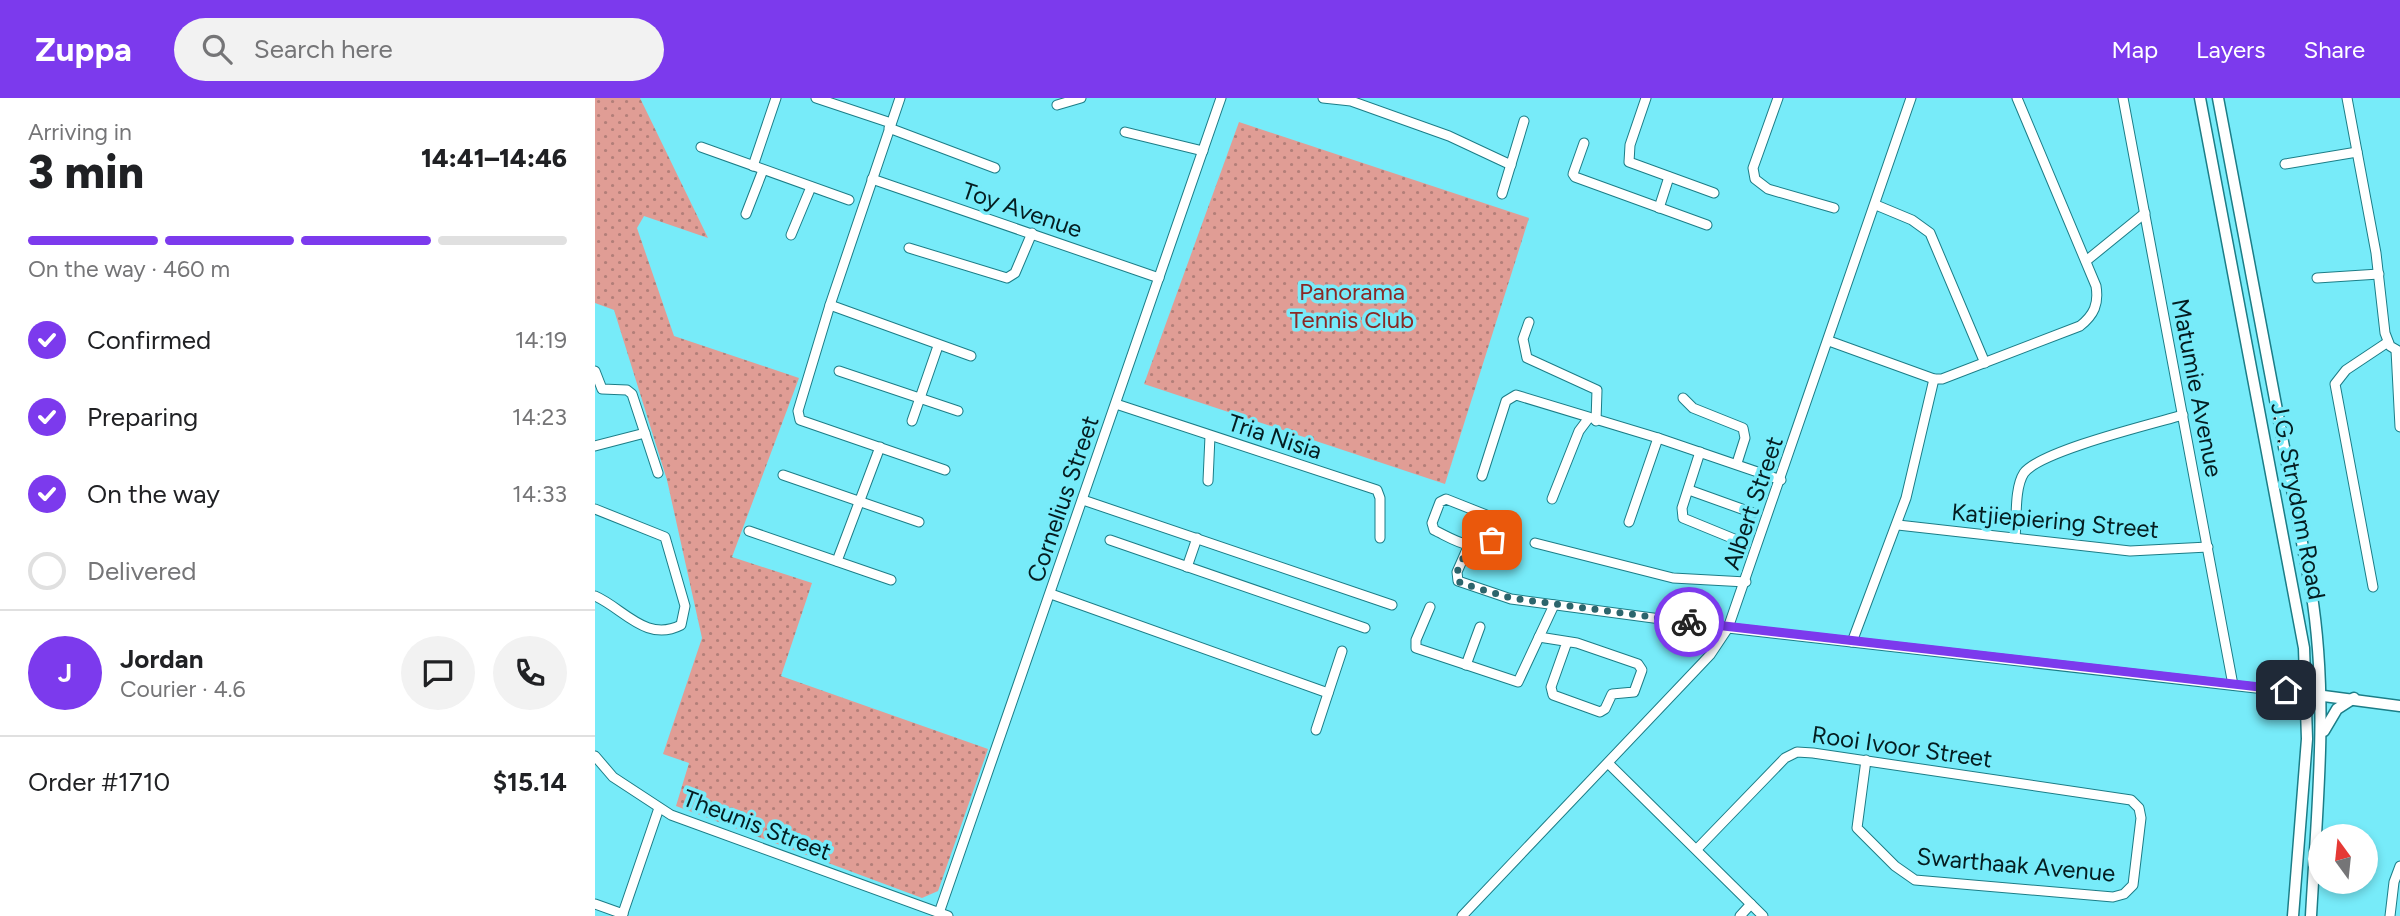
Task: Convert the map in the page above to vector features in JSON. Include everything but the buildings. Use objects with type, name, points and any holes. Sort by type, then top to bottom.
[{"type":"street","points":[[753,166],[776,98]]},
{"type":"street","points":[[816,98],[995,168]]},
{"type":"street","points":[[900,98],[830,304],[798,411],[800,420],[945,470]]},
{"type":"street","points":[[1056,105],[1081,98]]},
{"type":"street","points":[[1323,98],[1351,101],[1449,136],[1511,165]]},
{"type":"street","points":[[1646,98],[1628,160],[1634,165],[1714,193]]},
{"type":"street","points":[[1778,98],[1753,168],[1755,179],[1768,189],[1834,208]]},
{"type":"street","name":"Albert Street","points":[[1463,915],[1710,655],[1728,628],[1912,98]]},
{"type":"street","points":[[1829,341],[1934,379],[1985,363],[2080,326],[2094,313],[2097,292],[2017,98]]},
{"type":"street","name":"Matumie Avenue","points":[[2123,98],[2233,685]]},
{"type":"street","name":"J.G. Strydom Road","points":[[2200,98],[2296,607],[2308,694],[2293,916]]},
{"type":"street","name":"J.G. Strydom Road","points":[[2218,98],[2313,602],[2323,696],[2311,916]]},
{"type":"street","points":[[2347,98],[2379,274],[2388,342],[2398,351],[2400,427]]},
{"type":"street","name":"Cornelius Street","points":[[944,914],[1203,151],[1217,99]]},
{"type":"street","points":[[1502,194],[1524,121]]},
{"type":"street","points":[[1125,132],[1203,151]]},
{"type":"street","points":[[1584,143],[1573,174],[1575,177],[1707,225]]},
{"type":"street","points":[[701,147],[849,200]]},
{"type":"street","points":[[2284,164],[2357,152]]},
{"type":"street","points":[[746,214],[763,170]]},
{"type":"street","points":[[1659,208],[1669,177]]},
{"type":"street","name":"Toy Avenue","points":[[872,178],[1159,278]]},
{"type":"street","points":[[791,235],[811,187]]},
{"type":"street","points":[[1876,205],[1912,220],[1930,233],[1985,363]]},
{"type":"street","points":[[2085,261],[2145,213]]},
{"type":"street","points":[[909,248],[1007,278],[1015,273],[1032,233]]},
{"type":"street","points":[[2317,278],[2379,274]]},
{"type":"street","points":[[830,304],[971,356]]},
{"type":"street","points":[[1529,322],[1523,339],[1527,358],[1587,382],[1597,390],[1588,419],[1579,431],[1552,499]]},
{"type":"street","points":[[2373,587],[2335,384],[2346,370],[2388,342]]},
{"type":"street","points":[[912,421],[938,346]]},
{"type":"street","points":[[595,371],[602,389],[627,390],[632,394],[657,473]]},
{"type":"street","points":[[839,371],[958,411]]},
{"type":"street","points":[[1852,642],[1898,525],[1914,472],[1934,379]]},
{"type":"street","points":[[1482,476],[1510,397],[1523,397],[1737,463],[1781,480]]},
{"type":"street","points":[[1683,398],[1692,408],[1743,428],[1745,438],[1737,463]]},
{"type":"street","name":"Tria Nisia","points":[[1116,404],[1377,490],[1380,498],[1380,538]]},
{"type":"street","points":[[2015,538],[2022,477],[2035,464],[2183,415]]},
{"type":"street","points":[[595,446],[645,433]]},
{"type":"street","points":[[1208,481],[1210,436]]},
{"type":"street","points":[[1629,523],[1658,438]]},
{"type":"street","points":[[837,561],[880,447]]},
{"type":"street","points":[[1700,452],[1681,511],[1685,520],[1744,543]]},
{"type":"street","points":[[783,475],[919,522]]},
{"type":"street","points":[[1689,490],[1753,513]]},
{"type":"street","points":[[1468,547],[1433,528],[1442,500],[1446,499],[1500,521],[1492,540],[1468,547],[1457,572],[1460,583],[1503,597],[1728,628],[2354,698],[2400,706]]},
{"type":"street","points":[[1083,500],[1392,604]]},
{"type":"street","points":[[595,509],[666,537],[685,606],[685,616],[681,625],[662,631],[633,623],[608,602],[595,596]]},
{"type":"street","name":"Katjiepiering Street","points":[[1898,525],[2139,551],[2208,547]]},
{"type":"street","points":[[749,531],[891,580]]},
{"type":"street","points":[[1187,566],[1197,538]]},
{"type":"street","points":[[1110,540],[1365,628]]},
{"type":"street","points":[[1535,543],[1673,578],[1746,582]]},
{"type":"street","points":[[1051,594],[1328,694]]},
{"type":"street","points":[[1430,607],[1416,640],[1416,648],[1519,682],[1554,605]]},
{"type":"street","points":[[1466,665],[1480,627]]},
{"type":"street","points":[[1539,637],[1567,642],[1638,664],[1642,670],[1635,692],[1612,694],[1605,709],[1600,712],[1553,695],[1551,687],[1567,642]]},
{"type":"street","points":[[1316,730],[1342,651]]},
{"type":"street","points":[[2321,740],[2335,712],[2354,698]]},
{"type":"street","name":"Rooi Ivoor Street","points":[[1698,848],[1791,754],[1802,752],[2131,800],[2137,805]]},
{"type":"street","points":[[595,756],[606,771],[659,808]]},
{"type":"street","name":"Swarthaak Avenue","points":[[1865,760],[1857,828],[1903,874],[1921,881],[2028,887],[2113,897],[2124,894],[2135,880],[2141,825],[2137,805]]},
{"type":"street","points":[[1609,764],[1698,848],[1763,916]]},
{"type":"street","name":"Theunis Street","points":[[622,915],[659,808],[696,825],[944,914]]},
{"type":"street","points":[[2390,916],[2394,882],[2400,866]]},
{"type":"street","points":[[595,904],[622,915]]},
{"type":"street","points":[[1740,916],[1751,904]]},
{"type":"green space","points":[[595,98],[640,98],[708,238],[644,216],[637,228],[674,336],[799,378],[732,557],[812,583],[781,676],[988,749],[938,891],[922,898],[676,806],[689,763],[663,754],[702,638],[667,480],[614,310],[595,303]]},
{"type":"green space","name":"Panorama Tennis Club","points":[[1239,122],[1529,218],[1445,484],[1144,384]]},
{"type":"way so far","points":[[1492,540],[1468,547],[1457,572],[1460,583],[1511,598],[1689,622]]},
{"type":"route","points":[[1689,622],[2286,690]]}]
